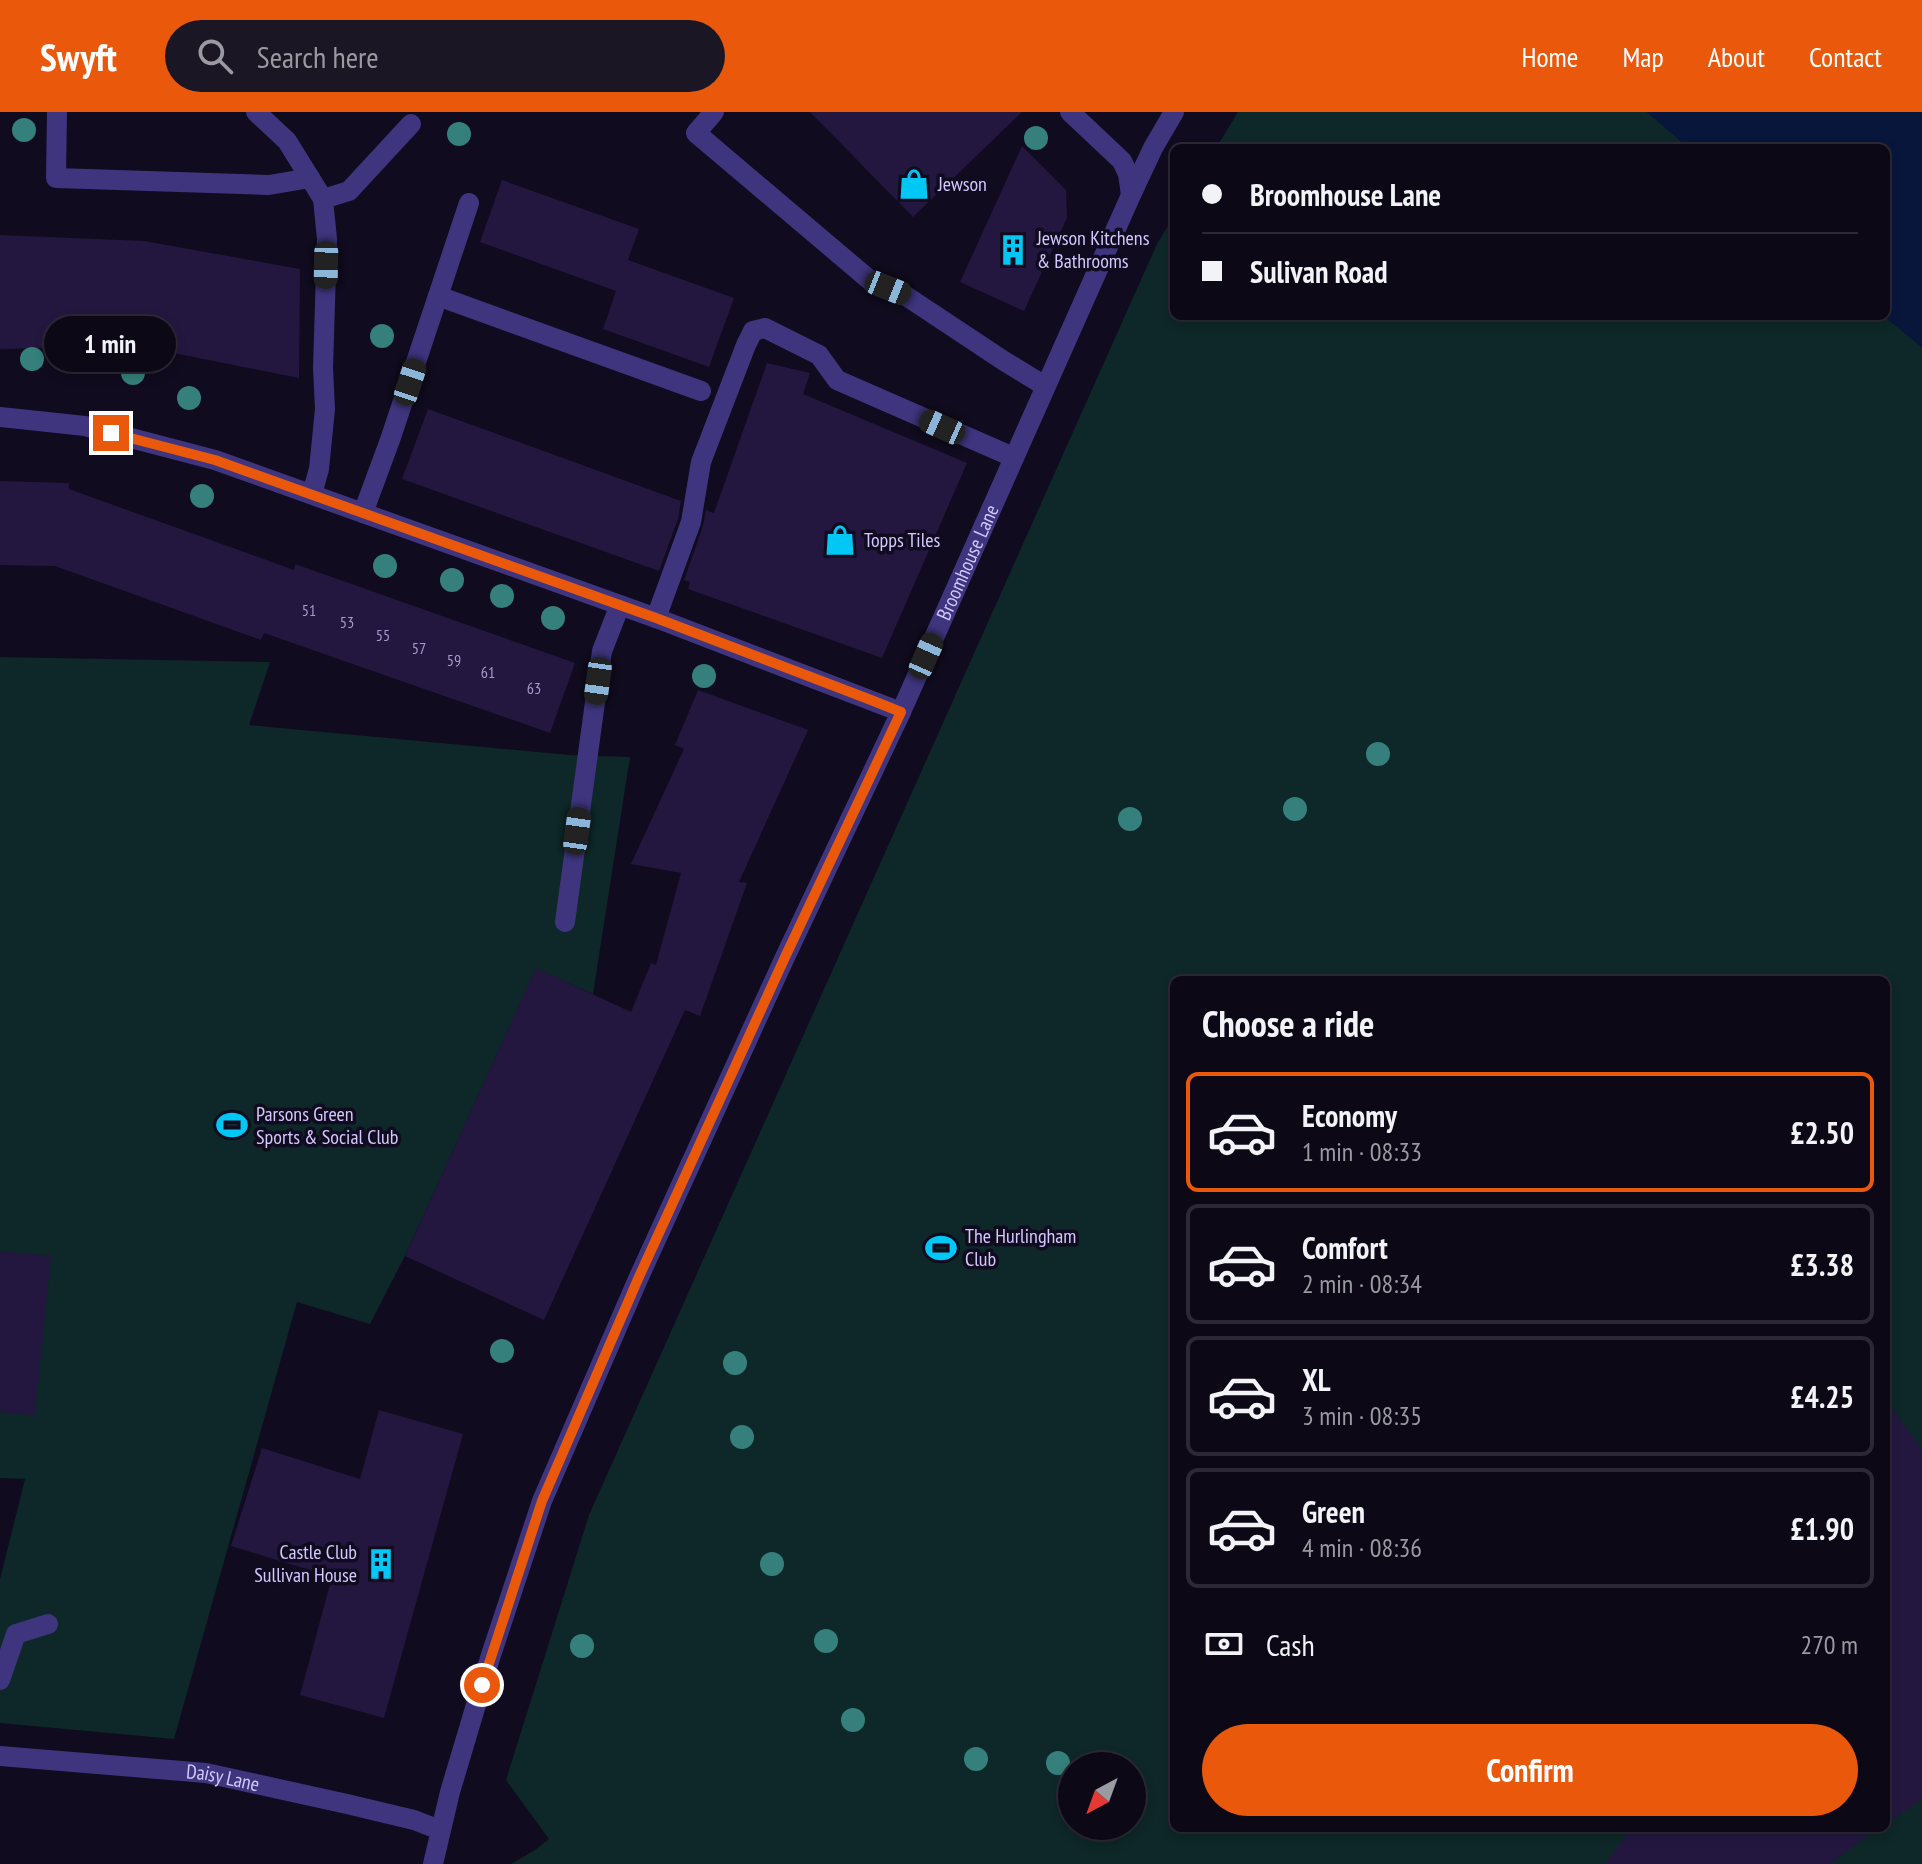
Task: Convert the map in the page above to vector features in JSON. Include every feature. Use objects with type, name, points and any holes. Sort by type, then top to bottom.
[{"type":"street","points":[[57,112],[56,178],[269,185],[310,178]]},
{"type":"street","points":[[256,112],[287,141],[323,199],[327,239],[323,368],[325,409],[319,469],[312,494]]},
{"type":"street","points":[[714,112],[696,133],[872,282],[903,294],[1045,386]]},
{"type":"street","points":[[1070,112],[1122,161],[1128,174],[1131,195]]},
{"type":"street","name":"Broomhouse Lane","points":[[433,1864],[490,1658],[542,1501],[651,1251],[901,712],[1131,195],[1174,112]]},
{"type":"street","points":[[323,199],[349,191],[411,124]]},
{"type":"street","points":[[363,513],[469,203]]},
{"type":"street","points":[[438,296],[701,391]]},
{"type":"street","points":[[656,618],[691,522],[701,462],[753,331],[765,328],[819,355],[837,380],[1013,457]]},
{"type":"street","points":[[0,417],[85,426],[215,460],[656,618],[901,712]]},
{"type":"street","points":[[565,922],[602,651],[620,605]]},
{"type":"street","points":[[0,1680],[16,1634],[48,1624]]},
{"type":"street","name":"Daisy Lane","points":[[0,1756],[206,1773],[414,1820],[440,1830]]},
{"type":"green space","points":[[1238,112],[1647,112],[1684,144],[1218,144]]},
{"type":"green space","name":"The Hurlingham Club","points":[[1170,223],[1170,320],[1889,320],[1922,347],[1922,1864],[511,1864],[549,1839],[506,1780],[589,1515],[1157,244]]},
{"type":"green space","name":"Parsons Green Sports & Social Club","points":[[0,657],[270,662],[249,725],[570,755],[630,757],[593,994],[536,969],[405,1256],[370,1324],[297,1302],[174,1739],[0,1723],[0,1579],[25,1479],[0,1478]]},
{"type":"water","points":[[1647,112],[1922,112],[1922,347],[1889,320],[1890,144],[1684,144]]},
{"type":"building","name":"Jewson","points":[[810,112],[1022,112],[913,217]]},
{"type":"building","name":"Jewson Kitchens & Bathrooms","points":[[1022,146],[1066,190],[1067,218],[1024,311],[960,282]]},
{"type":"building","points":[[502,180],[639,229],[628,260],[734,298],[709,367],[603,329],[616,291],[480,242]]},
{"type":"building","points":[[0,235],[144,241],[300,269],[299,378],[139,346],[0,349]]},
{"type":"building","points":[[767,363],[810,373],[803,394],[967,463],[882,658],[688,589],[690,582],[684,580],[706,510],[714,513]]},
{"type":"building","points":[[428,409],[681,501],[678,519],[659,571],[402,479]]},
{"type":"building","points":[[0,481],[69,483],[69,489],[294,570],[295,564],[575,663],[550,733],[264,633],[261,640],[55,566],[0,565]]},
{"type":"building","points":[[698,690],[808,730],[739,882],[747,883],[700,1016],[685,1010],[544,1320],[405,1256],[536,968],[631,1012],[651,963],[656,965],[681,873],[631,864],[684,749],[675,745]]},
{"type":"building","points":[[0,1251],[51,1256],[35,1415],[0,1412]]},
{"type":"building","points":[[1890,1405],[1922,1449],[1922,1799],[1890,1821]]},
{"type":"building","name":"Castle Club Sullivan House","points":[[379,1410],[463,1434],[384,1718],[300,1695],[332,1577],[231,1546],[262,1448],[360,1479]]},
{"type":"building","points":[[1628,1832],[1873,1832],[1830,1864],[1605,1864]]},
{"type":"place","name":"Jewson","points":[[914,184]]},
{"type":"place","name":"Jewson Kitchens & Bathrooms","points":[[1013,250]]},
{"type":"place","name":"Topps Tiles","points":[[840,540]]},
{"type":"place","name":"Parsons Green Sports & Social Club","points":[[232,1125]]},
{"type":"place","name":"The Hurlingham Club","points":[[941,1248]]},
{"type":"place","name":"Castle Club Sullivan House","points":[[381,1564]]},
{"type":"route","points":[[111,433],[215,460],[656,618],[901,712],[638,1279],[542,1501],[482,1685]]}]
